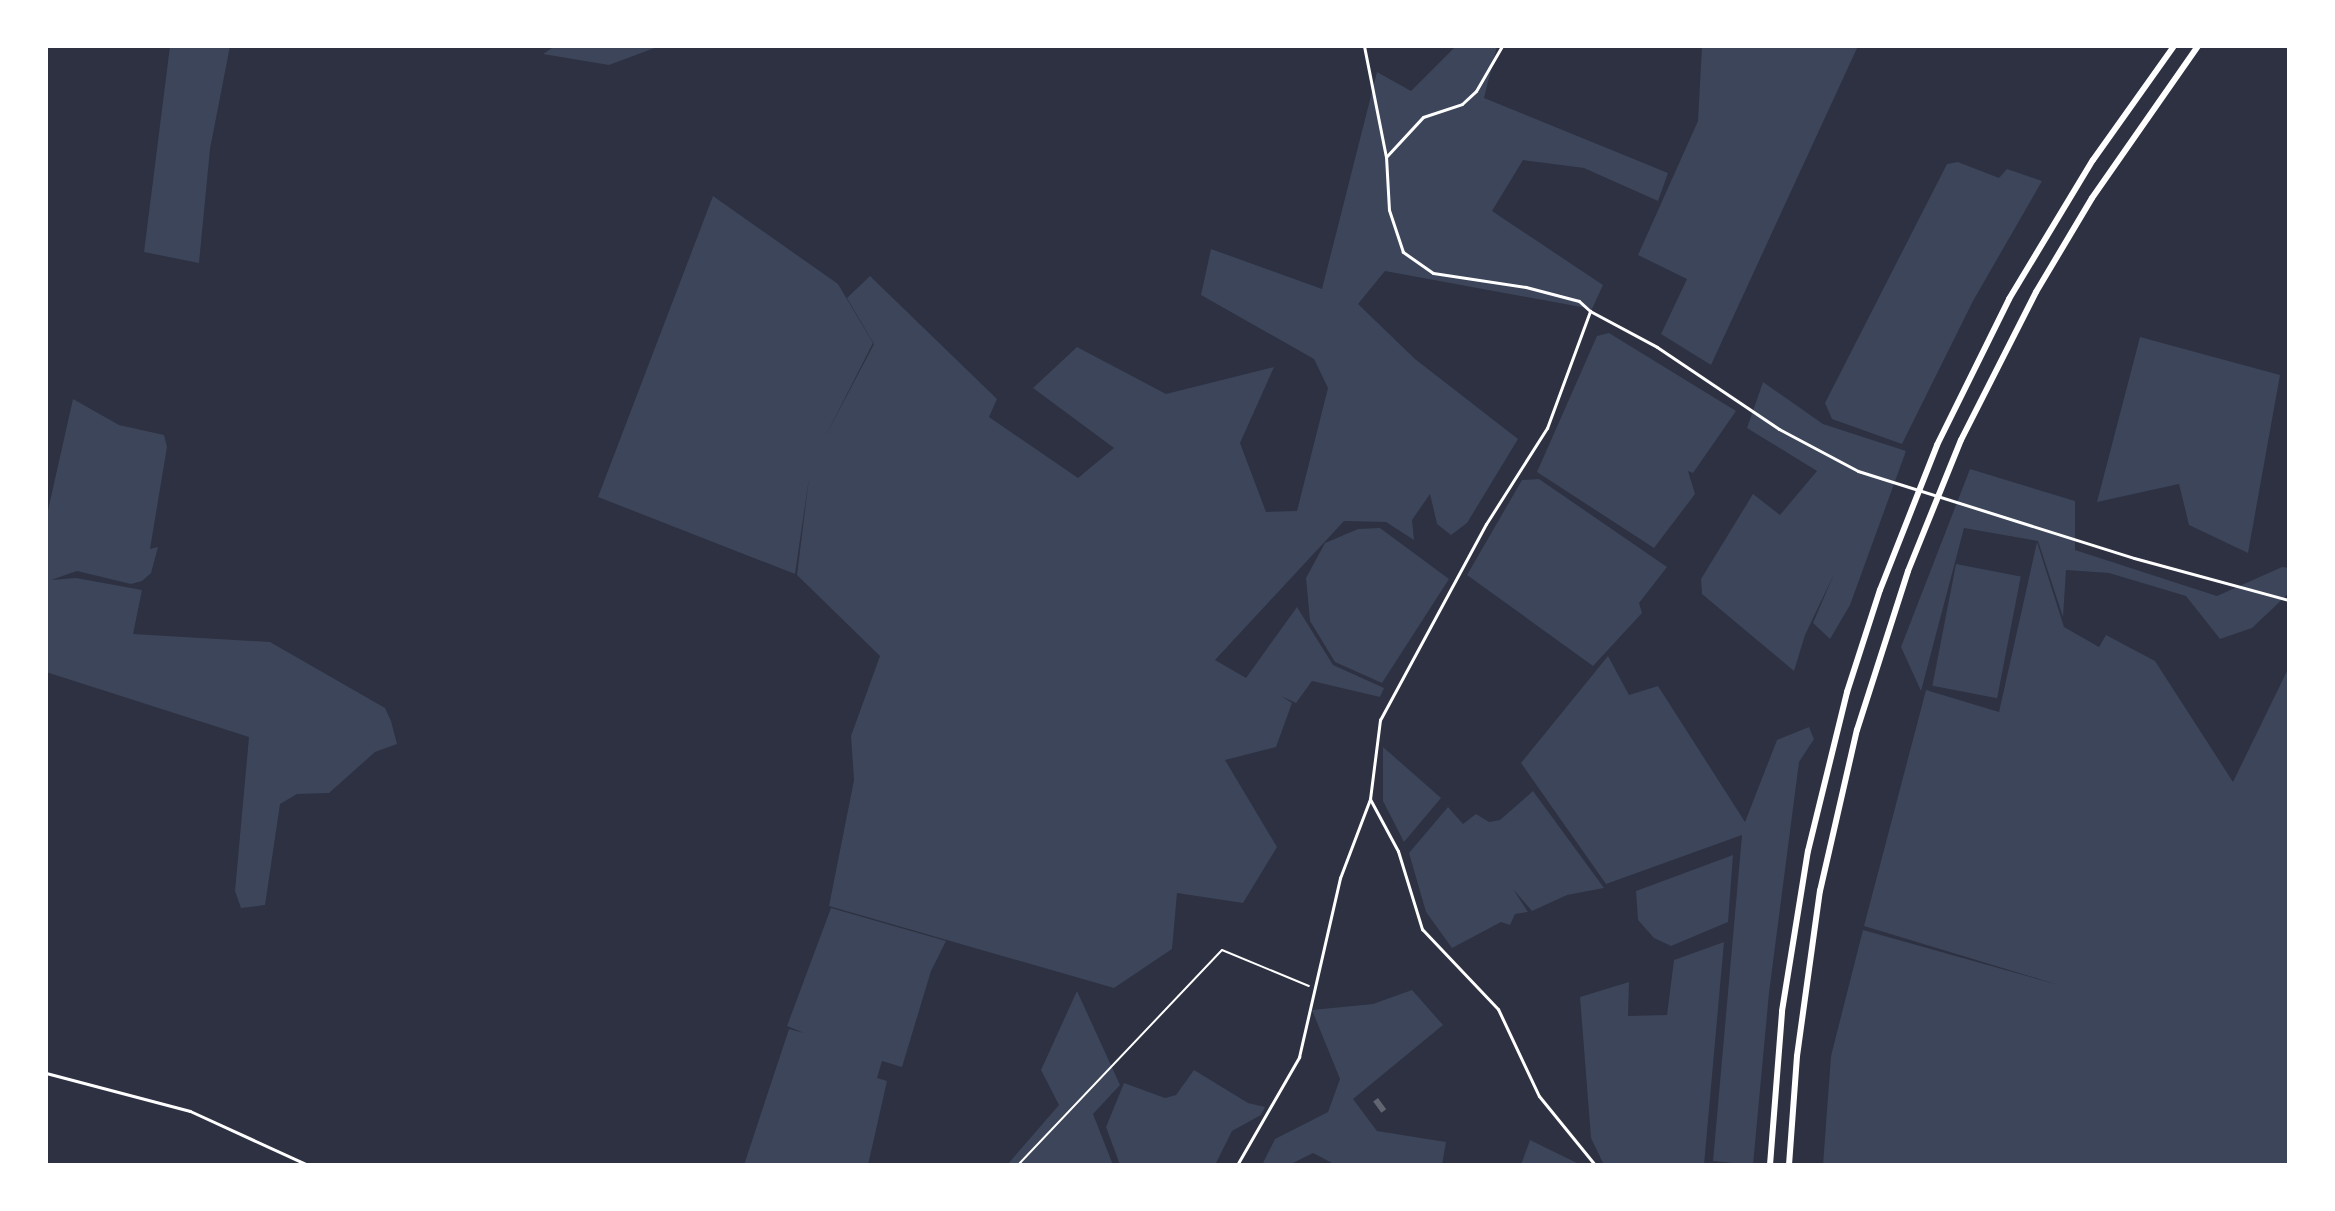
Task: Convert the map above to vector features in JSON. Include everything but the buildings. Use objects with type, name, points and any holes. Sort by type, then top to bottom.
[{"type":"highway","points":[[1770,1165],[1782,1011],[1805,864],[1832,745],[1880,590],[1937,445],[2009,299],[2093,160],[2174,46]]},
{"type":"highway","points":[[1789,1165],[1802,1015],[1820,891],[1857,730],[1908,571],[1961,440],[2036,292],[2100,186],[2198,46]]},
{"type":"street","points":[[1364,46],[1386,157],[1389,210],[1403,252],[1433,273],[1526,287],[1579,301],[1590,311],[1657,347],[1779,429],[1858,471],[1970,503],[2099,547],[2289,600]]},
{"type":"street","points":[[1386,157],[1423,117],[1462,104],[1476,91],[1502,46]]},
{"type":"street","points":[[1237,1165],[1299,1057],[1340,878],[1370,799],[1380,720],[1389,697],[1547,428],[1590,311]]},
{"type":"street","points":[[1370,799],[1398,851],[1422,929],[1498,1009],[1539,1096],[1595,1165]]},
{"type":"street","points":[[46,1073],[190,1111],[308,1165]]},
{"type":"path","points":[[1018,1165],[1222,950],[1317,989]]},
{"type":"shaded area","points":[[170,46],[230,46],[210,149],[199,263],[144,252]]},
{"type":"shaded area","points":[[555,46],[660,46],[609,65],[543,54]]},
{"type":"shaded area","points":[[1456,46],[1497,46],[1484,98],[1668,173],[1658,201],[1584,168],[1523,160],[1492,211],[1603,285],[1592,309],[1385,271],[1358,304],[1415,359],[1518,439],[1467,523],[1451,535],[1437,524],[1430,494],[1412,520],[1414,540],[1386,522],[1344,521],[1215,660],[1246,678],[1297,607],[1333,665],[1384,688],[1380,697],[1312,681],[1296,703],[1281,696],[1292,703],[1276,747],[1225,760],[1277,847],[1243,903],[1177,893],[1172,949],[1114,988],[829,906],[854,780],[851,736],[880,656],[797,575],[809,478],[795,574],[598,497],[713,196],[838,284],[873,343],[825,437],[874,344],[847,298],[870,276],[997,399],[989,417],[1078,478],[1114,448],[1033,388],[1077,347],[1166,394],[1274,367],[1240,443],[1266,512],[1297,511],[1328,388],[1314,359],[1201,295],[1211,249],[1322,289],[1377,72],[1411,91]]},
{"type":"shaded area","points":[[1702,46],[1858,46],[1711,365],[1661,334],[1687,279],[1638,255],[1698,121]]},
{"type":"shaded area","points":[[1958,162],[1999,178],[2007,169],[2042,181],[1973,301],[1902,444],[1832,419],[1825,403],[1947,164]]},
{"type":"shaded area","points":[[1609,333],[1736,411],[1693,473],[1688,471],[1695,494],[1654,548],[1537,472],[1597,336]]},
{"type":"shaded area","points":[[2140,337],[2280,375],[2248,553],[2189,525],[2179,484],[2097,502]]},
{"type":"shaded area","points":[[1763,382],[1823,424],[1906,451],[1850,605],[1830,639],[1813,623],[1834,574],[1805,635],[1794,671],[1702,594],[1701,579],[1753,494],[1780,515],[1817,471],[1747,428]]},
{"type":"shaded area","points":[[73,399],[119,425],[164,435],[167,447],[150,549],[158,547],[151,573],[142,581],[131,584],[77,571],[51,580],[76,578],[142,590],[133,634],[270,642],[385,708],[391,721],[397,744],[375,752],[329,793],[297,794],[280,804],[265,905],[241,908],[235,891],[249,737],[46,672],[46,519]]},
{"type":"shaded area","points":[[1970,469],[2075,501],[2075,550],[2217,596],[2282,567],[2289,568],[2289,593],[2252,628],[2220,639],[2186,596],[2109,573],[2066,570],[2063,617],[2038,541],[1964,528],[1921,691],[1901,647]]},
{"type":"shaded area","points":[[1539,479],[1667,567],[1639,603],[1642,613],[1593,666],[1467,575],[1522,480]]},
{"type":"shaded area","points":[[1380,528],[1449,579],[1382,683],[1335,662],[1310,621],[1306,578],[1325,543],[1358,529]]},
{"type":"shaded area","points":[[2037,542],[2064,627],[2099,647],[2106,635],[2155,661],[2233,782],[2289,667],[2289,1165],[1823,1165],[1831,1056],[1863,930],[2059,985],[1864,926],[1926,690],[1999,712]]},
{"type":"shaded area","points":[[1956,564],[2021,577],[1997,698],[1932,686]]},
{"type":"shaded area","points":[[1608,656],[1629,695],[1658,686],[1745,822],[1777,740],[1809,727],[1814,739],[1799,762],[1769,993],[1753,1165],[1713,1161],[1742,835],[1606,884],[1521,763]]},
{"type":"shaded area","points":[[1383,747],[1441,798],[1404,842],[1383,801]]},
{"type":"shaded area","points":[[1533,791],[1604,888],[1567,895],[1532,911],[1513,889],[1528,912],[1515,914],[1510,925],[1501,922],[1452,948],[1426,912],[1409,853],[1448,807],[1463,824],[1476,814],[1489,822],[1500,820]]},
{"type":"shaded area","points":[[1733,855],[1728,922],[1671,946],[1654,938],[1638,920],[1636,891]]},
{"type":"shaded area","points":[[831,908],[946,941],[931,971],[902,1067],[882,1061],[877,1078],[887,1081],[868,1165],[744,1165],[789,1029],[804,1033],[787,1026]]},
{"type":"shaded area","points":[[1724,942],[1704,1165],[1604,1165],[1591,1138],[1580,997],[1629,982],[1628,1016],[1667,1015],[1674,960]]},
{"type":"shaded area","points":[[1412,990],[1443,1025],[1353,1099],[1377,1131],[1446,1142],[1442,1165],[1336,1165],[1313,1153],[1289,1165],[1262,1165],[1275,1139],[1328,1112],[1340,1079],[1312,1010],[1373,1004]]},
{"type":"shaded area","points":[[1077,991],[1120,1085],[1093,1114],[1113,1165],[1007,1165],[1059,1105],[1041,1070]]},
{"type":"shaded area","points":[[1194,1070],[1248,1103],[1265,1107],[1261,1115],[1232,1131],[1215,1165],[1120,1165],[1106,1127],[1124,1083],[1165,1098],[1176,1095]]},
{"type":"shaded area","points":[[1530,1140],[1581,1165],[1521,1165]]}]
